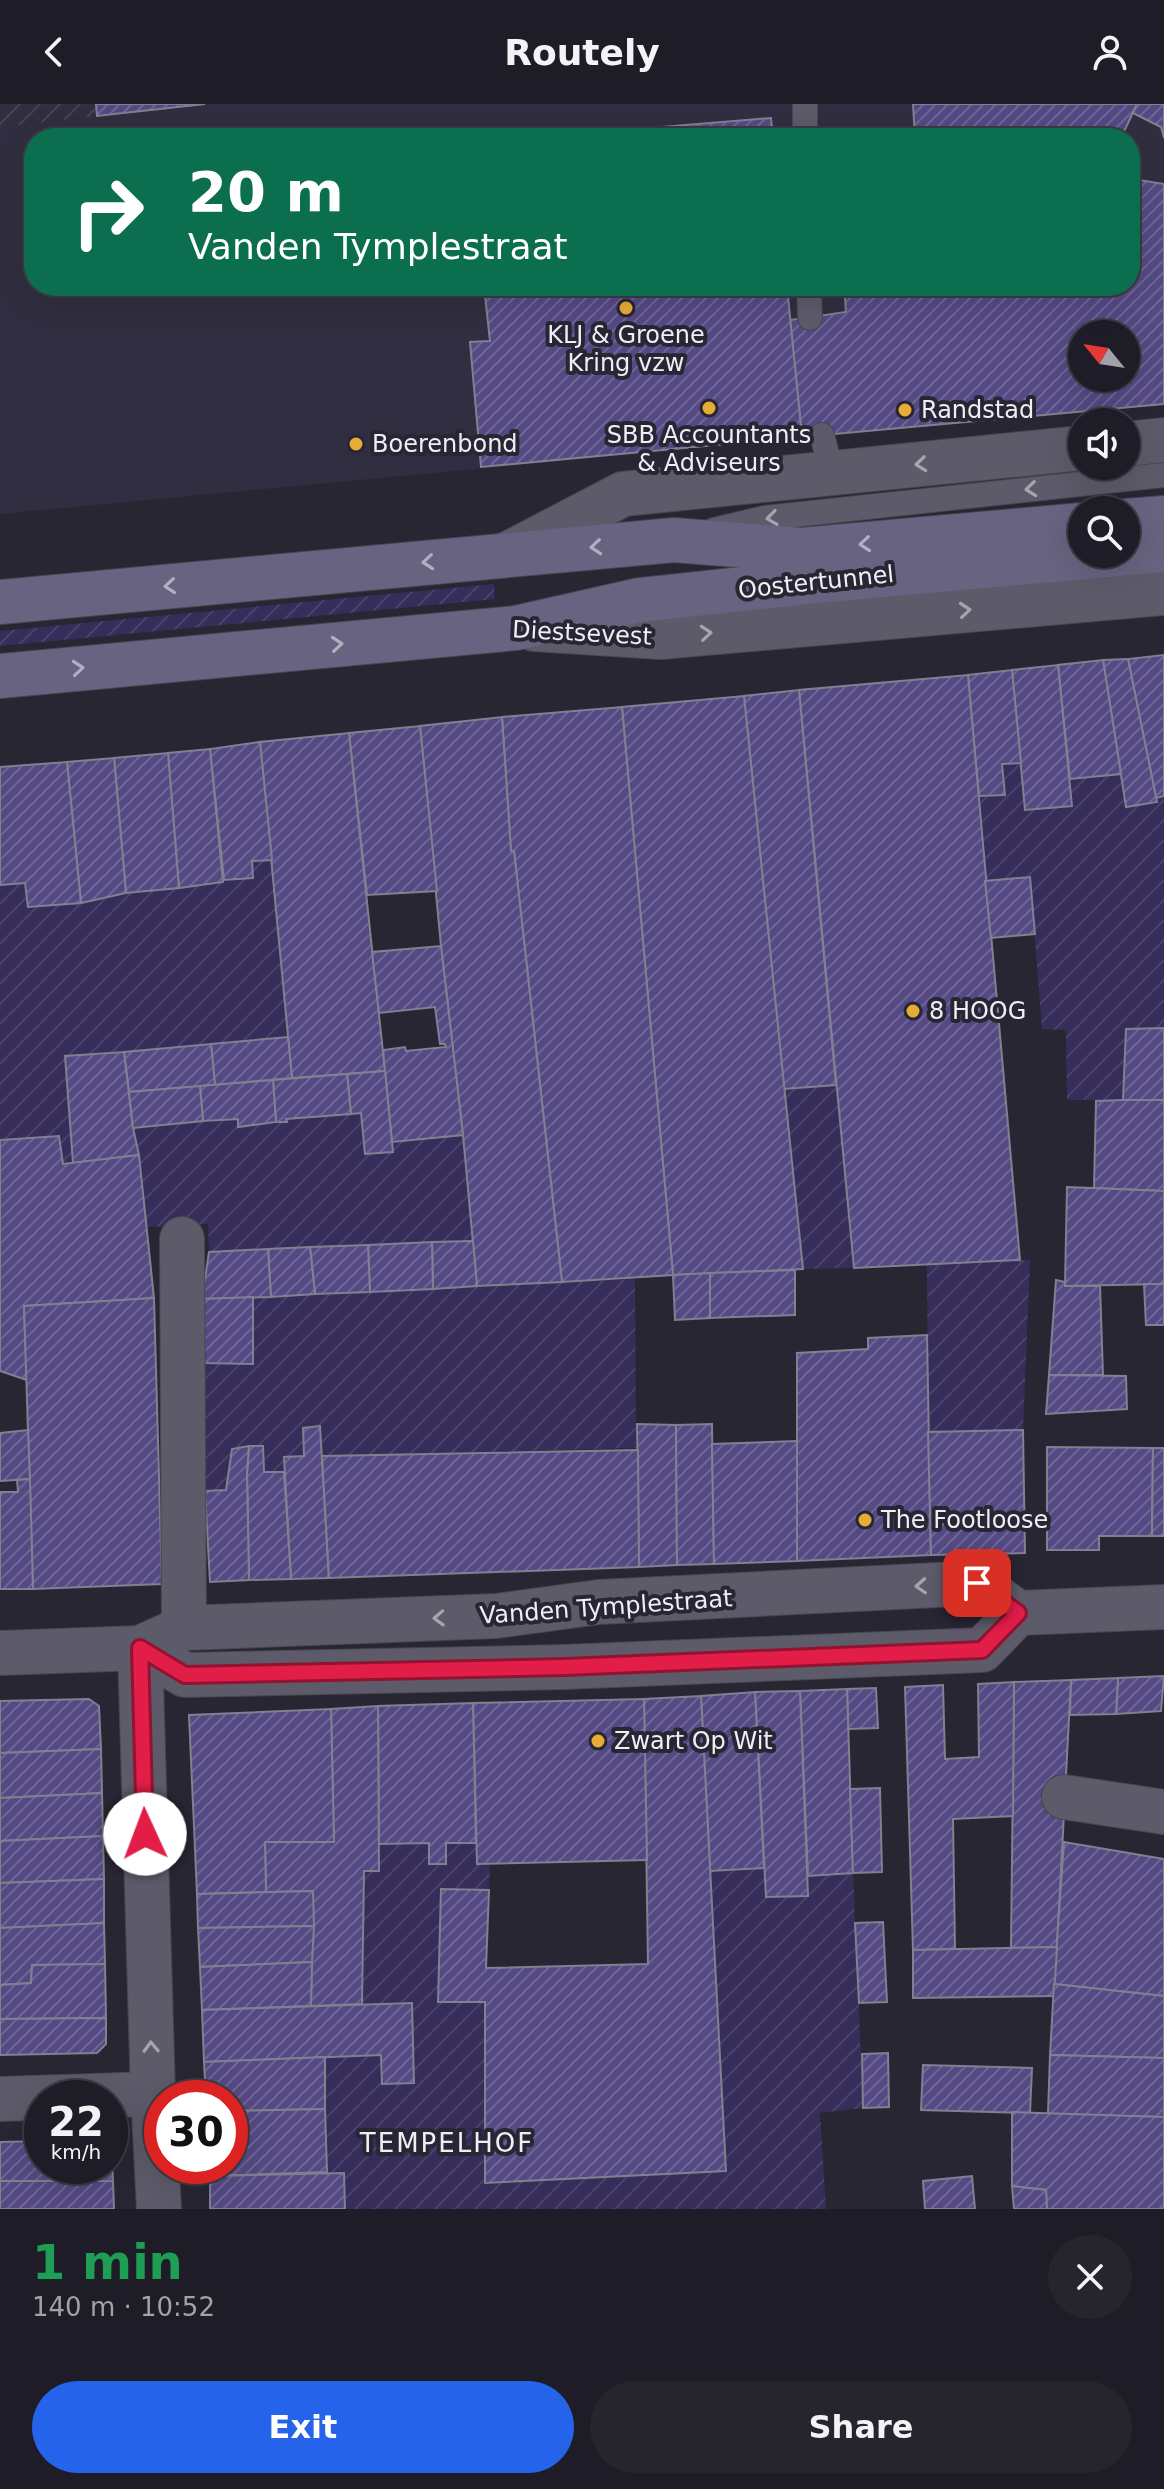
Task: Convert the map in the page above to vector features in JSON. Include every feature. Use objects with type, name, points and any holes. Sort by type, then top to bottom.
[{"type":"main road","points":[[1140,520],[1164,518]]},
{"type":"main road","name":"Oostertunnel","points":[[506,555],[674,540],[801,550],[1068,526]]},
{"type":"main road","points":[[1140,552],[1164,550]]},
{"type":"main road","points":[[0,602],[506,555]]},
{"type":"main road","name":"Oostertunnel","points":[[516,628],[640,600],[1068,559]]},
{"type":"main road","name":"Diestsevest","points":[[0,676],[516,628]]},
{"type":"street","points":[[1140,443],[1164,440]]},
{"type":"street","points":[[506,555],[623,494],[827,454],[1068,448]]},
{"type":"street","name":"Diestsevest","points":[[516,628],[660,637],[1164,593]]},
{"type":"street","points":[[182,1239],[184,1628]]},
{"type":"street","name":"Vanden Tymplestraat","points":[[0,1653],[140,1648],[184,1628],[496,1616],[599,1602],[977,1583],[1018,1613]]},
{"type":"street","points":[[140,1648],[185,1675],[688,1662],[982,1650],[1018,1613],[1164,1607]]},
{"type":"street","points":[[140,1648],[153,2080]]},
{"type":"street","points":[[1064,1797],[1164,1812]]},
{"type":"street","points":[[0,2099],[144,2094]]},
{"type":"street","points":[[158,2184],[159,2209]]},
{"type":"lane","points":[[805,104],[805,128]]},
{"type":"lane","points":[[809,296],[810,318]]},
{"type":"lane","points":[[674,540],[765,518],[1164,475]]},
{"type":"shaded area","points":[[0,104],[205,104],[0,127]]},
{"type":"shaded area","points":[[205,104],[1164,104],[1164,404],[1068,408],[1068,413],[0,514],[0,127]]},
{"type":"shaded area","points":[[494,584],[495,599],[0,646],[0,631]]},
{"type":"shaded area","points":[[1021,763],[1025,810],[1072,806],[1070,779],[1121,774],[1126,807],[1156,803],[1156,798],[1164,796],[1164,1028],[1126,1029],[1123,1100],[1067,1100],[1066,1030],[1042,1029],[1030,877],[985,881],[979,796],[1004,795],[1002,764]]},
{"type":"shaded area","points":[[272,860],[288,1037],[65,1056],[73,1163],[63,1164],[59,1136],[0,1140],[0,885],[25,883],[28,907],[81,903],[126,893],[253,878],[252,861]]},
{"type":"shaded area","points":[[836,1085],[854,1268],[803,1269],[784,1089]]},
{"type":"shaded area","points":[[361,1113],[366,1154],[393,1152],[392,1142],[463,1135],[473,1241],[209,1252],[208,1224],[147,1227],[133,1128],[238,1119],[239,1127],[286,1122],[286,1119]]},
{"type":"shaded area","points":[[1030,1260],[1023,1430],[928,1432],[927,1264]]},
{"type":"shaded area","points":[[635,1279],[636,1448],[322,1456],[320,1426],[304,1427],[304,1456],[284,1457],[284,1472],[264,1472],[249,1446],[232,1449],[226,1490],[205,1491],[202,1363],[253,1364],[253,1297]]},
{"type":"shaded area","points":[[429,1843],[429,1863],[446,1863],[446,1843],[476,1843],[477,1864],[490,1864],[489,1890],[442,1890],[438,2001],[485,2002],[726,2170],[710,1871],[764,1868],[767,1897],[808,1896],[808,1876],[853,1873],[863,2108],[820,2113],[826,2209],[345,2209],[343,2173],[327,2172],[325,2057],[381,2055],[383,2084],[414,2082],[411,2003],[362,2004],[364,1871],[379,1870],[379,1844]]},
{"type":"building","points":[[96,104],[205,104],[97,116]]},
{"type":"building","points":[[913,104],[1137,104],[1126,128],[914,128]]},
{"type":"building","points":[[1137,104],[1164,104],[1164,138],[1161,127],[1133,113]]},
{"type":"building","points":[[771,118],[772,128],[650,128]]},
{"type":"building","points":[[1140,180],[1164,184],[1164,404],[1068,408],[1068,413],[802,437],[790,320],[846,312],[845,296],[1140,296]]},
{"type":"building","points":[[485,296],[788,296],[802,437],[481,467],[470,342],[490,341]]},
{"type":"building","points":[[1164,655],[1164,796],[1156,798],[1128,659]]},
{"type":"building","points":[[1128,659],[1157,802],[1126,807],[1103,660]]},
{"type":"building","points":[[1103,660],[1121,774],[1070,779],[1058,665]]},
{"type":"building","points":[[1058,665],[1072,806],[1025,810],[1012,670]]},
{"type":"building","points":[[1012,670],[1021,763],[1002,764],[1005,795],[979,796],[968,675]]},
{"type":"building","name":"8 HOOG","points":[[968,675],[1020,1260],[854,1268],[799,690]]},
{"type":"building","points":[[799,690],[836,1085],[784,1089],[744,696]]},
{"type":"building","points":[[744,696],[803,1269],[673,1275],[622,707]]},
{"type":"building","points":[[622,707],[673,1275],[562,1282],[514,851],[511,851],[502,717]]},
{"type":"building","points":[[502,717],[511,851],[514,851],[562,1282],[477,1286],[420,726]]},
{"type":"building","points":[[420,726],[437,891],[367,895],[349,733]]},
{"type":"building","points":[[349,733],[385,1071],[292,1078],[260,742]]},
{"type":"building","points":[[260,742],[272,860],[252,861],[253,878],[224,880],[210,749]]},
{"type":"building","points":[[210,749],[223,882],[179,888],[168,753]]},
{"type":"building","points":[[168,753],[179,888],[126,893],[114,758]]},
{"type":"building","points":[[114,758],[126,893],[81,903],[67,762]]},
{"type":"building","points":[[67,762],[81,903],[28,907],[25,883],[0,885],[0,767]]},
{"type":"building","points":[[1030,877],[1035,934],[991,938],[985,881]]},
{"type":"building","points":[[441,946],[463,1135],[392,1142],[383,1050],[446,1047],[440,1044],[435,1007],[379,1013],[372,952]]},
{"type":"building","points":[[1164,1028],[1164,1100],[1123,1100],[1126,1029]]},
{"type":"building","points":[[288,1037],[292,1078],[215,1085],[211,1044]]},
{"type":"building","points":[[211,1044],[215,1085],[129,1092],[124,1052]]},
{"type":"building","points":[[124,1052],[139,1155],[73,1163],[65,1056]]},
{"type":"building","points":[[385,1071],[393,1152],[365,1154],[361,1113],[351,1114],[347,1074]]},
{"type":"building","points":[[347,1074],[351,1114],[276,1122],[273,1080]]},
{"type":"building","points":[[273,1080],[276,1122],[238,1127],[238,1119],[203,1121],[200,1086]]},
{"type":"building","points":[[200,1086],[203,1121],[133,1128],[129,1092]]},
{"type":"building","points":[[1164,1100],[1164,1191],[1094,1188],[1096,1101]]},
{"type":"building","points":[[59,1136],[63,1164],[139,1155],[154,1298],[24,1306],[27,1380],[0,1371],[0,1140]]},
{"type":"building","points":[[1067,1187],[1164,1191],[1164,1284],[1065,1286]]},
{"type":"building","points":[[473,1241],[477,1286],[433,1289],[432,1242]]},
{"type":"building","points":[[432,1242],[433,1289],[370,1292],[368,1245]]},
{"type":"building","points":[[368,1245],[370,1292],[315,1294],[310,1247]]},
{"type":"building","points":[[310,1247],[315,1294],[271,1297],[268,1249]]},
{"type":"building","points":[[268,1249],[271,1297],[202,1299],[209,1252]]},
{"type":"building","points":[[795,1270],[795,1315],[710,1318],[710,1273]]},
{"type":"building","points":[[710,1273],[710,1318],[675,1320],[673,1275]]},
{"type":"building","points":[[1056,1280],[1065,1282],[1065,1286],[1100,1286],[1103,1375],[1049,1375]]},
{"type":"building","points":[[1144,1284],[1164,1284],[1164,1325],[1146,1325]]},
{"type":"building","points":[[253,1297],[253,1364],[202,1363],[202,1299]]},
{"type":"building","points":[[154,1298],[162,1584],[33,1589],[24,1306]]},
{"type":"building","points":[[927,1335],[931,1555],[797,1561],[797,1353],[868,1349],[868,1338]]},
{"type":"building","points":[[1049,1375],[1126,1376],[1127,1409],[1046,1414]]},
{"type":"building","points":[[637,1424],[676,1425],[677,1565],[639,1567]]},
{"type":"building","points":[[712,1424],[714,1564],[677,1565],[676,1425]]},
{"type":"building","points":[[320,1426],[329,1578],[291,1579],[284,1457],[304,1456],[303,1428]]},
{"type":"building","points":[[28,1430],[30,1479],[0,1481],[0,1433]]},
{"type":"building","points":[[1023,1430],[1025,1553],[931,1555],[928,1432]]},
{"type":"building","points":[[797,1441],[797,1561],[714,1564],[712,1444]]},
{"type":"building","points":[[249,1446],[263,1446],[264,1472],[284,1472],[291,1579],[249,1580]]},
{"type":"building","points":[[249,1446],[249,1580],[210,1582],[205,1491],[226,1490],[232,1449]]},
{"type":"building","points":[[1047,1447],[1153,1448],[1152,1536],[1099,1536],[1099,1550],[1047,1550]]},
{"type":"building","points":[[1153,1448],[1164,1448],[1164,1536],[1152,1536]]},
{"type":"building","points":[[638,1450],[639,1567],[329,1578],[322,1456]]},
{"type":"building","points":[[30,1479],[33,1589],[0,1589],[0,1492],[18,1492],[17,1480]]},
{"type":"building","points":[[1164,1676],[1161,1711],[1116,1714],[1118,1678]]},
{"type":"building","points":[[1118,1678],[1116,1714],[1070,1715],[1071,1680]]},
{"type":"building","points":[[1071,1680],[1057,1947],[1011,1948],[1014,1682]]},
{"type":"building","points":[[1014,1682],[1013,1816],[953,1819],[955,1949],[913,1950],[905,1687],[943,1685],[945,1759],[979,1757],[978,1684]]},
{"type":"building","points":[[876,1688],[878,1728],[848,1729],[847,1689]]},
{"type":"building","points":[[847,1689],[853,1873],[808,1876],[800,1691]]},
{"type":"building","points":[[800,1691],[808,1896],[766,1897],[755,1692]]},
{"type":"building","points":[[755,1692],[764,1868],[710,1871],[701,1696]]},
{"type":"building","points":[[701,1696],[726,2171],[485,2183],[485,2002],[438,2002],[441,1889],[489,1890],[486,1968],[648,1964],[644,1699]]},
{"type":"building","points":[[89,1699],[99,1706],[101,1749],[0,1753],[0,1701]]},
{"type":"building","points":[[644,1699],[647,1860],[477,1864],[473,1703]]},
{"type":"building","points":[[473,1703],[476,1843],[446,1843],[446,1864],[429,1864],[429,1843],[379,1844],[378,1706]]},
{"type":"building","points":[[378,1706],[379,1871],[364,1871],[362,2004],[311,2006],[313,1891],[266,1892],[265,1842],[334,1842],[331,1709]]},
{"type":"building","points":[[331,1709],[334,1842],[265,1842],[266,1892],[197,1894],[189,1715]]},
{"type":"building","points":[[101,1749],[102,1793],[0,1798],[0,1753]]},
{"type":"building","points":[[880,1788],[882,1872],[853,1873],[850,1789]]},
{"type":"building","points":[[102,1793],[103,1836],[0,1841],[0,1798]]},
{"type":"building","points":[[103,1836],[104,1879],[0,1883],[0,1841]]},
{"type":"building","points":[[1064,1842],[1164,1859],[1164,1996],[1054,1984]]},
{"type":"building","points":[[104,1879],[104,1923],[0,1928],[0,1883]]},
{"type":"building","points":[[313,1891],[314,1926],[198,1928],[197,1894]]},
{"type":"building","points":[[883,1922],[887,2002],[859,2003],[855,1923]]},
{"type":"building","points":[[104,1923],[105,1964],[32,1965],[31,1983],[0,1985],[0,1928]]},
{"type":"building","points":[[314,1926],[312,1962],[200,1967],[198,1928]]},
{"type":"building","points":[[1057,1947],[1054,1996],[913,1998],[913,1950]]},
{"type":"building","points":[[312,1962],[311,2006],[202,2010],[200,1967]]},
{"type":"building","points":[[105,1964],[106,2018],[0,2019],[0,1985],[31,1983],[32,1965]]},
{"type":"building","points":[[1054,1984],[1164,1996],[1164,2058],[1050,2055]]},
{"type":"building","points":[[412,2003],[414,2083],[382,2084],[381,2055],[204,2062],[202,2010]]},
{"type":"building","points":[[106,2018],[106,2044],[97,2053],[0,2055],[0,2019]]},
{"type":"building","points":[[888,2053],[889,2107],[863,2108],[862,2054]]},
{"type":"building","points":[[1050,2055],[1164,2058],[1164,2117],[1048,2114]]},
{"type":"building","points":[[325,2057],[325,2109],[248,2111],[248,2080],[205,2080],[204,2062]]},
{"type":"building","points":[[923,2065],[1032,2068],[1030,2113],[921,2110]]},
{"type":"building","points":[[325,2109],[327,2172],[248,2175],[248,2111]]},
{"type":"building","points":[[1012,2112],[1164,2117],[1164,2209],[1047,2209],[1046,2190],[1012,2186]]},
{"type":"building","points":[[24,2141],[24,2181],[0,2181],[0,2142]]},
{"type":"building","points":[[344,2173],[345,2209],[210,2209],[210,2184],[248,2184],[248,2175]]},
{"type":"building","points":[[972,2176],[975,2209],[925,2209],[923,2181]]},
{"type":"building","points":[[0,2181],[113,2184],[114,2209],[0,2209]]},
{"type":"building","points":[[1012,2186],[1046,2190],[1047,2209],[1014,2209]]},
{"type":"place","name":"KLJ & Groene Kring vzw","points":[[626,308]]},
{"type":"place","name":"SBB Accountants & Adviseurs","points":[[709,408]]},
{"type":"place","name":"Randstad","points":[[905,410]]},
{"type":"place","name":"Boerenbond","points":[[356,444]]},
{"type":"place","name":"8 HOOG","points":[[913,1011]]},
{"type":"place","name":"The Footloose","points":[[865,1520]]},
{"type":"place","name":"Zwart Op Wit","points":[[598,1741]]},
{"type":"district","name":"TEMPELHOF","points":[[447,2143]]},
{"type":"route","points":[[145,1834],[140,1648],[185,1675],[564,1667],[982,1650],[1018,1613],[977,1583]]}]
